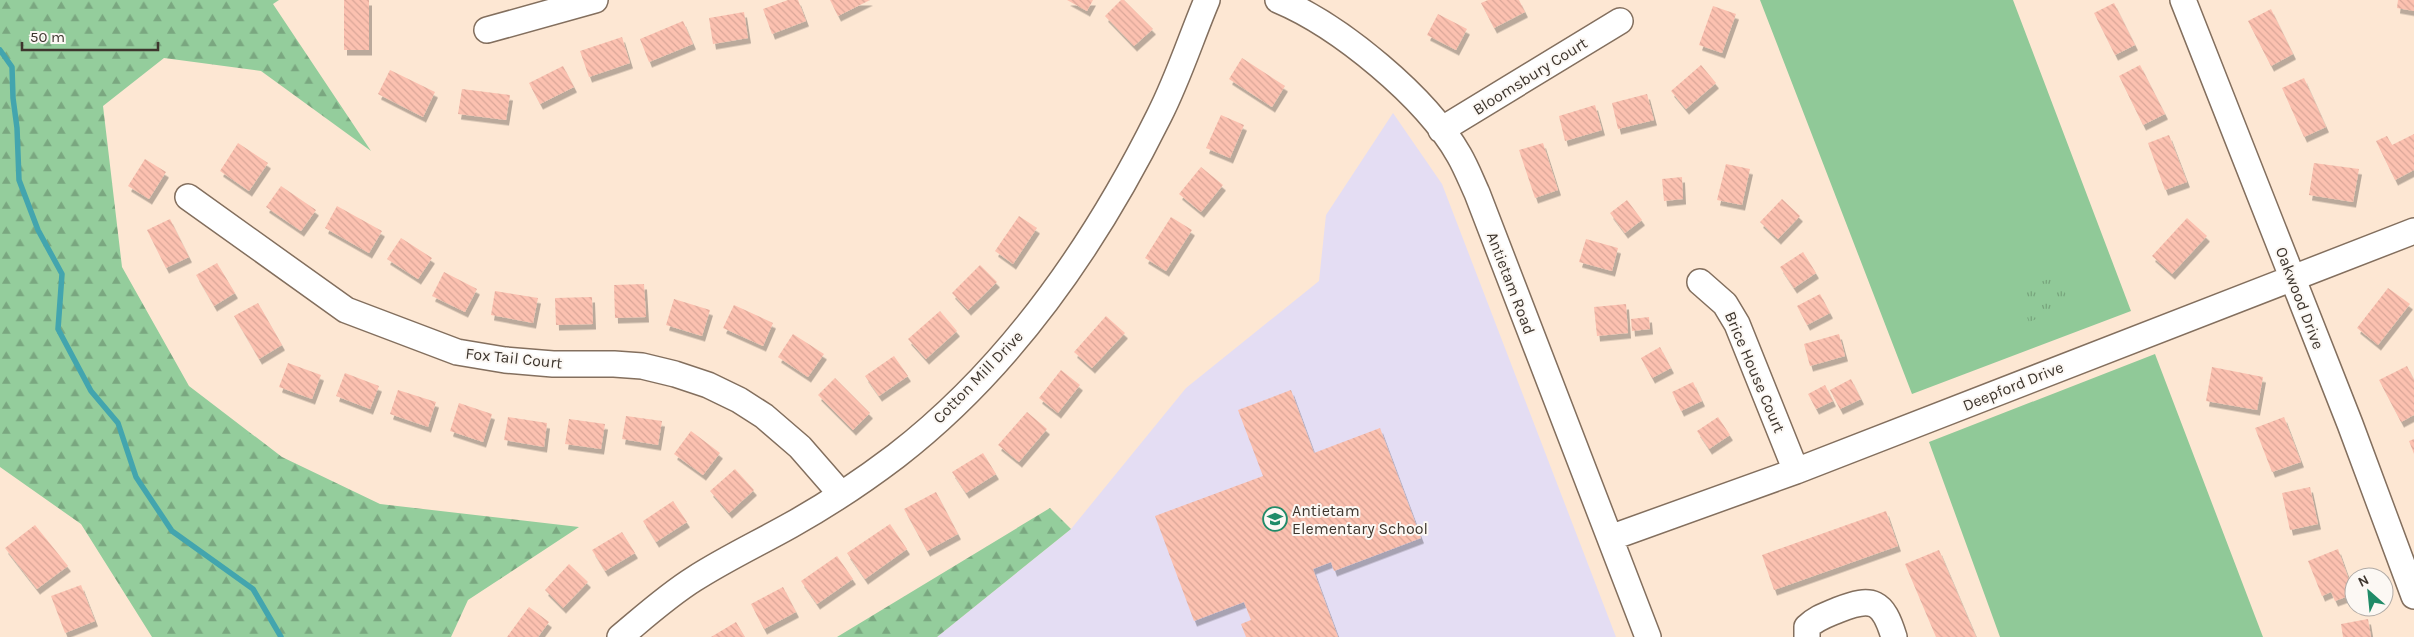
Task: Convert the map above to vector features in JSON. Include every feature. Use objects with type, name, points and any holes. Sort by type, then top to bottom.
[{"type":"street","points":[[487,30],[595,0]]},
{"type":"street","name":"Cotton Mill Drive","points":[[620,637],[654,607],[694,579],[794,523],[841,494],[896,455],[944,414],[988,371],[1029,324],[1067,275],[1095,233],[1160,115],[1207,0]]},
{"type":"street","name":"Antietam Road","points":[[1278,0],[1328,27],[1391,75],[1441,130],[1459,154],[1477,193],[1648,637]]},
{"type":"street","name":"Oakwood Drive","points":[[2183,0],[2292,277],[2414,596]]},
{"type":"street","name":"Bloomsbury Court","points":[[1441,130],[1620,21]]},
{"type":"street","name":"Fox Tail Court","points":[[188,197],[346,310],[457,352],[505,360],[554,364],[642,366],[708,385],[739,400],[764,416],[800,447],[841,494]]},
{"type":"street","name":"Deepford Drive","points":[[1610,538],[1796,471],[2414,231]]},
{"type":"street","name":"Brice House Court","points":[[1700,282],[1725,304],[1737,324],[1796,471]]},
{"type":"street","points":[[1807,637],[1807,627],[1814,620],[1856,603],[1866,601],[1881,608],[1888,617],[1894,637]]},
{"type":"shaded area","points":[[1393,113],[1442,184],[1616,637],[937,637],[1071,529],[1186,388],[1319,281],[1326,215]]},
{"type":"green space","points":[[0,0],[279,0],[273,4],[371,151],[261,71],[164,58],[103,106],[122,267],[189,386],[282,457],[380,504],[579,527],[468,600],[451,637],[152,637],[81,524],[0,467]]},
{"type":"green space","points":[[1760,0],[2013,0],[2131,311],[1912,394]]},
{"type":"green space","points":[[2059,276],[2070,306],[2029,322],[2015,290]]},
{"type":"green space","points":[[2155,354],[2263,637],[2000,637],[1929,442]]},
{"type":"green space","points":[[1050,508],[1071,529],[937,637],[837,637]]},
{"type":"building","points":[[344,0],[369,0],[369,50],[344,50]]},
{"type":"building","points":[[788,0],[798,0],[806,21],[772,34],[763,9]]},
{"type":"building","points":[[830,0],[870,0],[838,16]]},
{"type":"building","points":[[1067,0],[1093,0],[1087,11]]},
{"type":"building","points":[[1121,0],[1124,0],[1153,29],[1134,46],[1105,16]]},
{"type":"building","points":[[1488,0],[1519,0],[1525,12],[1494,28],[1481,3]]},
{"type":"building","points":[[2398,0],[2414,0],[2414,11],[2397,8]]},
{"type":"building","points":[[2114,3],[2135,45],[2115,55],[2094,13]]},
{"type":"building","points":[[1713,6],[1736,14],[1722,53],[1699,45]]},
{"type":"building","points":[[2271,9],[2293,54],[2271,66],[2248,21]]},
{"type":"building","points":[[744,12],[748,38],[713,44],[709,18]]},
{"type":"building","points":[[1438,14],[1467,29],[1456,50],[1427,35]]},
{"type":"building","points":[[683,21],[693,44],[649,62],[640,39]]},
{"type":"building","points":[[622,37],[630,63],[589,77],[580,51]]},
{"type":"building","points":[[1242,58],[1285,86],[1272,107],[1229,79]]},
{"type":"building","points":[[1701,65],[1716,83],[1686,109],[1671,91]]},
{"type":"building","points":[[2140,65],[2165,114],[2143,125],[2119,76]]},
{"type":"building","points":[[563,66],[574,87],[540,104],[529,83]]},
{"type":"building","points":[[390,70],[435,92],[423,117],[378,94]]},
{"type":"building","points":[[2304,78],[2326,127],[2304,137],[2282,88]]},
{"type":"building","points":[[462,89],[510,95],[506,120],[458,114]]},
{"type":"building","points":[[1647,94],[1654,120],[1618,129],[1612,103]]},
{"type":"building","points":[[1595,105],[1602,130],[1565,141],[1559,116]]},
{"type":"building","points":[[1221,115],[1244,125],[1230,158],[1206,148]]},
{"type":"building","points":[[2414,134],[2414,170],[2395,180],[2376,141],[2387,136],[2392,145]]},
{"type":"building","points":[[2169,135],[2187,182],[2165,190],[2148,143]]},
{"type":"building","points":[[238,143],[268,163],[249,191],[220,171]]},
{"type":"building","points":[[1543,143],[1558,190],[1535,198],[1519,150]]},
{"type":"building","points":[[145,159],[166,172],[149,199],[128,186]]},
{"type":"building","points":[[2314,163],[2359,169],[2353,202],[2309,195]]},
{"type":"building","points":[[1726,164],[1750,169],[1742,205],[1717,200]]},
{"type":"building","points":[[1201,167],[1223,185],[1201,212],[1179,194]]},
{"type":"building","points":[[1682,177],[1683,199],[1664,201],[1662,179]]},
{"type":"building","points":[[281,186],[316,210],[301,231],[266,207]]},
{"type":"building","points":[[1782,199],[1800,216],[1778,239],[1760,222]]},
{"type":"building","points":[[1627,200],[1642,220],[1625,233],[1610,213]]},
{"type":"building","points":[[337,206],[382,231],[369,253],[325,228]]},
{"type":"building","points":[[1019,216],[1037,228],[1013,264],[995,251]]},
{"type":"building","points":[[1171,217],[1192,230],[1166,271],[1145,258]]},
{"type":"building","points":[[2187,218],[2207,236],[2172,274],[2152,256]]},
{"type":"building","points":[[170,219],[189,257],[166,268],[147,230]]},
{"type":"building","points":[[401,238],[432,258],[418,279],[387,259]]},
{"type":"building","points":[[1586,239],[1618,248],[1612,271],[1579,262]]},
{"type":"building","points":[[1803,252],[1816,273],[1794,288],[1780,267]]},
{"type":"building","points":[[217,263],[235,293],[214,306],[196,275]]},
{"type":"building","points":[[980,265],[997,282],[968,310],[952,293]]},
{"type":"building","points":[[444,272],[477,289],[465,312],[432,296]]},
{"type":"building","points":[[644,284],[646,317],[615,318],[614,285]]},
{"type":"building","points":[[2388,288],[2410,304],[2378,345],[2357,328]]},
{"type":"building","points":[[495,291],[538,298],[533,323],[491,315]]},
{"type":"building","points":[[1820,294],[1830,313],[1807,325],[1797,306]]},
{"type":"building","points":[[592,297],[593,324],[556,325],[555,298]]},
{"type":"building","points":[[674,299],[710,310],[702,336],[666,325]]},
{"type":"building","points":[[258,303],[282,345],[259,359],[234,316]]},
{"type":"building","points":[[1626,304],[1628,333],[1597,336],[1594,307]]},
{"type":"building","points":[[734,305],[773,323],[763,346],[723,328]]},
{"type":"building","points":[[940,311],[957,331],[926,359],[908,339]]},
{"type":"building","points":[[1106,316],[1125,333],[1092,368],[1074,352]]},
{"type":"building","points":[[1649,317],[1650,329],[1632,331],[1631,319]]},
{"type":"building","points":[[793,334],[824,354],[808,377],[778,357]]},
{"type":"building","points":[[1839,334],[1845,356],[1810,366],[1804,344]]},
{"type":"building","points":[[1660,347],[1671,368],[1652,378],[1641,358]]},
{"type":"building","points":[[894,356],[908,376],[879,396],[865,376]]},
{"type":"building","points":[[288,363],[321,375],[312,399],[279,387]]},
{"type":"building","points":[[2407,366],[2414,380],[2414,415],[2401,422],[2379,380]]},
{"type":"building","points":[[2212,367],[2263,377],[2257,410],[2206,401]]},
{"type":"building","points":[[1061,370],[1080,385],[1058,413],[1039,398]]},
{"type":"building","points":[[345,373],[379,386],[370,409],[336,396]]},
{"type":"building","points":[[835,378],[870,413],[853,430],[818,395]]},
{"type":"building","points":[[1851,379],[1861,399],[1840,409],[1830,390]]},
{"type":"building","points":[[1693,382],[1702,401],[1681,411],[1672,392]]},
{"type":"building","points":[[1825,385],[1833,401],[1816,409],[1808,394]]},
{"type":"building","points":[[398,390],[436,402],[428,427],[390,414]]},
{"type":"building","points":[[1291,390],[1314,453],[1380,428],[1421,538],[1334,571],[1331,562],[1313,569],[1338,637],[1246,637],[1241,624],[1251,620],[1244,602],[1194,621],[1155,516],[1263,476],[1238,410]]},
{"type":"building","points":[[459,403],[492,414],[483,442],[450,431]]},
{"type":"building","points":[[1027,412],[1047,429],[1019,462],[998,445]]},
{"type":"building","points":[[626,416],[662,421],[658,445],[622,439]]},
{"type":"building","points":[[508,417],[547,423],[544,447],[504,440]]},
{"type":"building","points":[[1718,417],[1730,435],[1709,449],[1697,431]]},
{"type":"building","points":[[2284,417],[2301,462],[2272,472],[2255,428]]},
{"type":"building","points":[[569,419],[605,424],[601,449],[565,444]]},
{"type":"building","points":[[691,431],[720,453],[703,475],[674,454]]},
{"type":"building","points":[[2414,439],[2414,454],[2409,441]]},
{"type":"building","points":[[983,453],[996,474],[966,493],[952,472]]},
{"type":"building","points":[[735,469],[754,490],[729,513],[710,491]]},
{"type":"building","points":[[2310,487],[2318,524],[2290,530],[2282,493]]},
{"type":"building","points":[[936,492],[958,534],[927,551],[904,509]]},
{"type":"building","points":[[673,501],[687,522],[656,542],[643,521]]},
{"type":"building","points":[[1886,511],[1898,546],[1774,590],[1762,555]]},
{"type":"building","points":[[890,524],[907,549],[865,579],[847,553]]},
{"type":"building","points":[[35,525],[68,566],[37,589],[5,548]]},
{"type":"building","points":[[622,532],[635,553],[605,571],[592,550]]},
{"type":"building","points":[[2338,549],[2344,567],[2344,598],[2335,601],[2331,592],[2322,596],[2308,561]]},
{"type":"building","points":[[1939,550],[1976,637],[1936,637],[1905,564]]},
{"type":"building","points":[[837,556],[853,579],[817,604],[801,581]]},
{"type":"building","points":[[569,564],[588,582],[563,608],[545,590]]},
{"type":"building","points":[[81,585],[95,621],[65,633],[51,596]]},
{"type":"building","points":[[783,587],[796,612],[764,629],[751,604]]},
{"type":"building","points":[[529,607],[549,622],[538,637],[507,637]]},
{"type":"building","points":[[2368,619],[2371,637],[2343,637],[2341,624]]},
{"type":"building","points":[[736,622],[745,637],[711,637]]},
{"type":"waterway","points":[[0,50],[12,67],[19,180],[38,230],[62,274],[58,329],[91,391],[118,423],[136,477],[172,531],[253,589],[281,637]]},
{"type":"place","name":"Antietam Elementary School","points":[[1275,519]]}]
